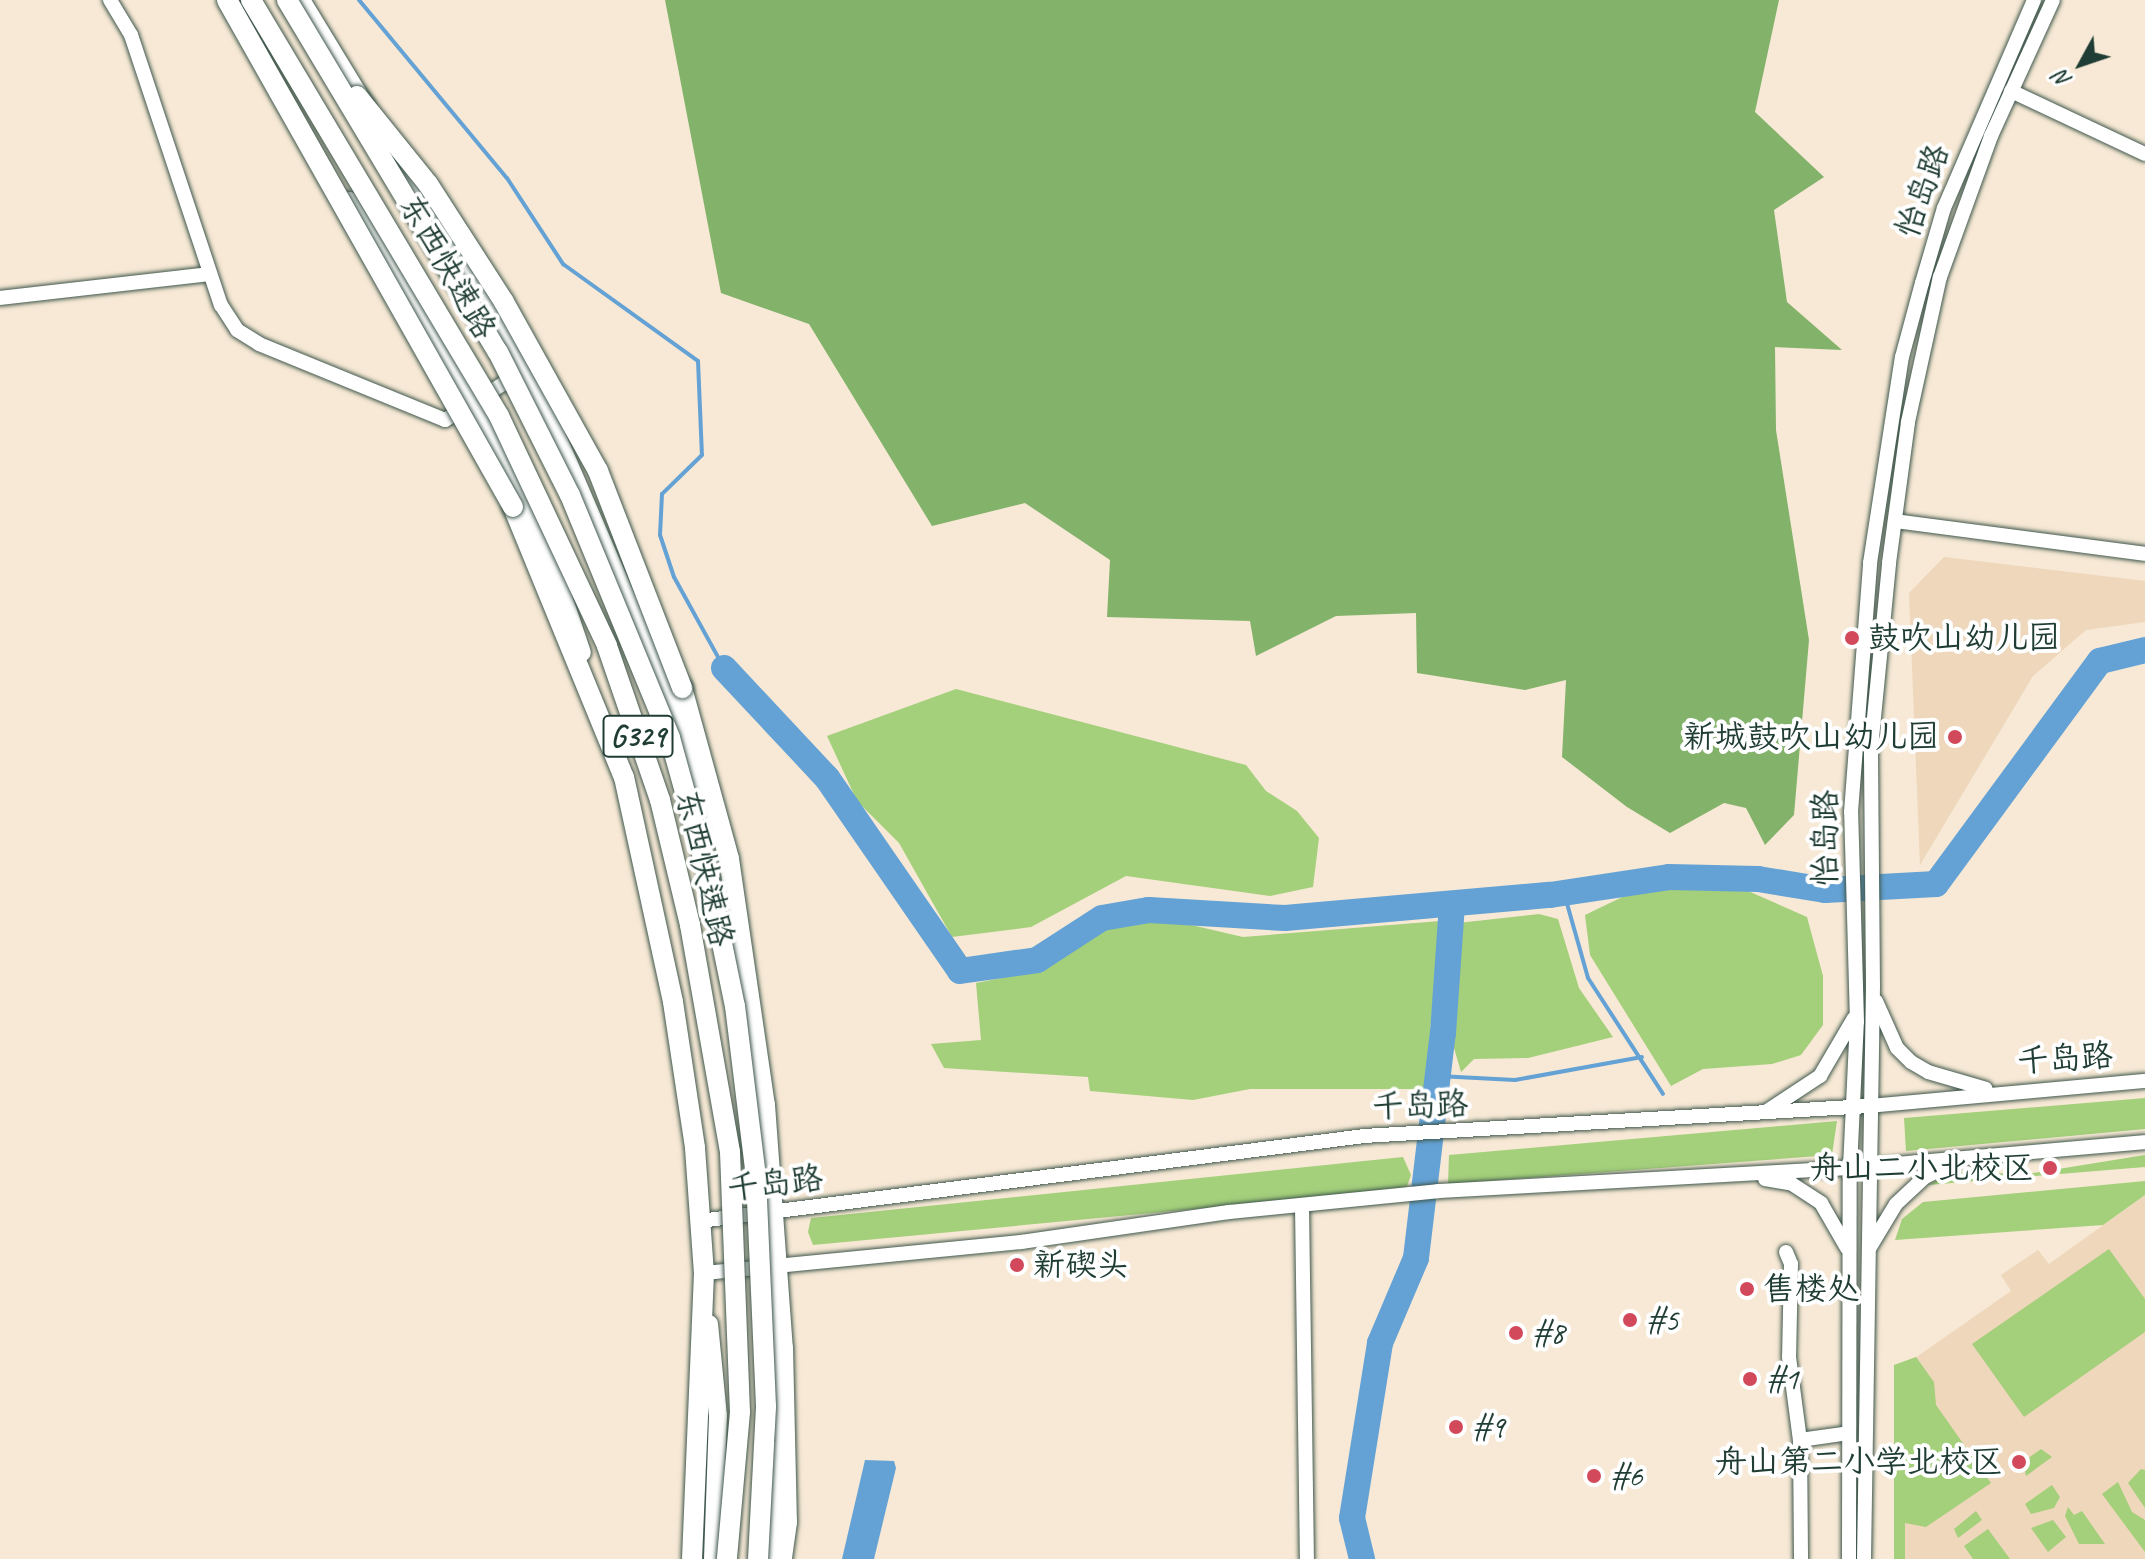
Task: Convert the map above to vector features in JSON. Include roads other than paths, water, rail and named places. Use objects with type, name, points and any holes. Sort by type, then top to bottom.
[{"type":"highway","points":[[227,0],[513,507],[624,777],[673,1002],[695,1148],[704,1273],[692,1559]]},
{"type":"highway","name":"东西快速路","points":[[251,0],[499,416],[607,646],[660,800],[690,925],[730,1152],[740,1412],[727,1559]]},
{"type":"highway","name":"东西快速路","points":[[287,0],[498,352],[570,495],[670,738],[708,875],[735,1006],[756,1177],[766,1407],[758,1559]]},
{"type":"highway","points":[[311,39],[428,184],[504,302],[598,471],[682,688],[729,859],[775,1211],[787,1522],[782,1559]]},
{"type":"main road","points":[[220,0],[474,401],[549,555],[624,777]]},
{"type":"main road","points":[[301,0],[526,369],[675,711],[720,886],[775,1211]]},
{"type":"main road","points":[[766,1559],[772,1510],[778,1266]]},
{"type":"main road","points":[[704,1273],[718,1416],[713,1559]]},
{"type":"street","points":[[110,0],[131,35],[210,274],[237,330],[259,344],[445,420],[526,369]]},
{"type":"street","name":"怡岛路","points":[[1849,1559],[1850,1168],[1863,1106],[1857,1010],[1852,797],[1870,563],[1902,357],[1944,208],[2034,0]]},
{"type":"street","points":[[1864,1559],[1867,1166],[1863,1106],[1873,986],[1871,748],[1895,521],[1908,422],[1940,277],[2011,91],[2053,0]]},
{"type":"street","points":[[2011,91],[2145,154]]},
{"type":"street","points":[[0,298],[210,274]]},
{"type":"street","points":[[1895,521],[2145,554]]},
{"type":"street","points":[[1873,986],[1888,1032],[1911,1062],[1943,1078],[2002,1092]]},
{"type":"street","points":[[1765,1112],[1820,1076],[1857,1010]]},
{"type":"street","name":"千岛路","points":[[700,1221],[1364,1136],[1403,1137],[1863,1106],[2145,1081]]},
{"type":"street","points":[[704,1273],[1438,1191],[1850,1168],[2145,1142]]},
{"type":"street","points":[[1866,1259],[1882,1220],[1896,1204],[1925,1177],[1964,1158]]},
{"type":"street","points":[[1745,1174],[1792,1184],[1821,1203],[1850,1256]]},
{"type":"street","points":[[1302,1206],[1307,1559]]},
{"type":"street","points":[[1786,1252],[1791,1264],[1789,1357],[1800,1440],[1801,1559]]},
{"type":"street","points":[[1800,1440],[1849,1433]]},
{"type":"water","points":[[865,1460],[894,1461],[896,1468],[874,1559],[842,1559]]},
{"type":"waterway","points":[[359,0],[507,178],[563,264],[698,361],[702,455],[662,494],[660,535],[674,577],[724,668]]},
{"type":"waterway","points":[[724,668],[827,778],[960,971],[1037,960],[1102,918],[1149,910],[1285,918],[1550,895],[1669,877],[1758,879],[1825,890],[1936,884],[2100,661],[2145,650]]},
{"type":"waterway","points":[[1564,893],[1588,978],[1663,1094]]},
{"type":"waterway","points":[[1362,1559],[1352,1518],[1380,1343],[1416,1258],[1443,1033],[1452,904]]},
{"type":"waterway","points":[[1438,1076],[1515,1080],[1642,1057]]},
{"type":"place","name":"鼓吹山幼儿园","points":[[1852,638]]},
{"type":"place","name":"新城鼓吹山幼儿园","points":[[1955,737]]},
{"type":"place","name":"舟山二小北校区","points":[[2050,1168]]},
{"type":"place","name":"新碶头","points":[[1017,1265]]},
{"type":"place","name":"售楼处","points":[[1747,1289]]},
{"type":"place","name":"#5","points":[[1630,1320]]},
{"type":"place","name":"#8","points":[[1516,1333]]},
{"type":"place","name":"#1","points":[[1750,1379]]},
{"type":"place","name":"#9","points":[[1456,1427]]},
{"type":"place","name":"舟山第二小学北校区","points":[[2019,1462]]},
{"type":"place","name":"#6","points":[[1594,1476]]}]
